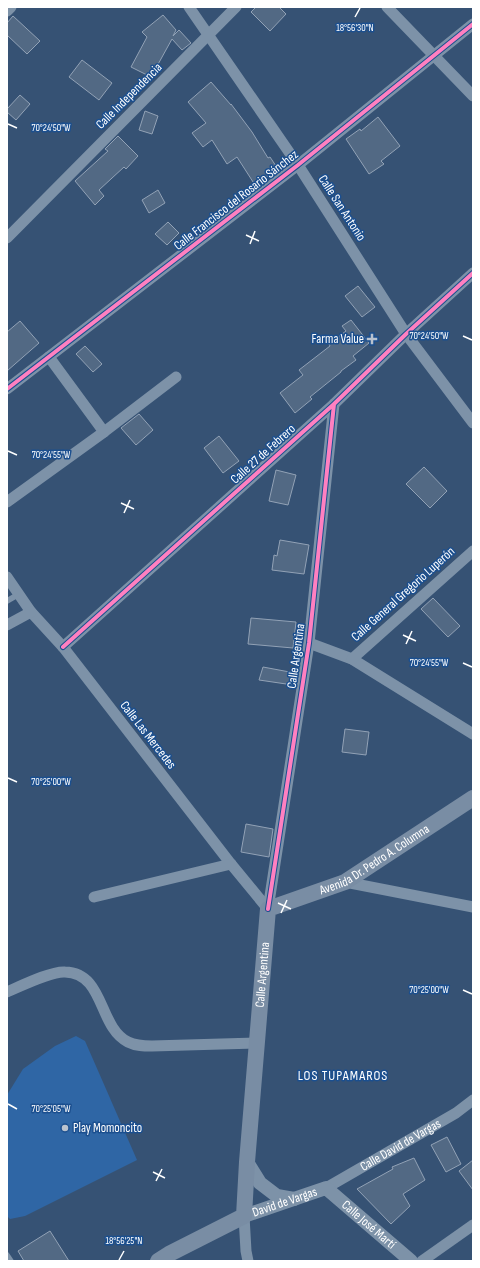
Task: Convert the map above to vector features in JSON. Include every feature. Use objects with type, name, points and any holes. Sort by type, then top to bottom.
[{"type":"main road","name":"Avenida Dr. Pedro A. Columna","points":[[268,909],[345,882],[473,798]]},
{"type":"main road","name":"Calle Argentina","points":[[244,1216],[247,1162],[268,909]]},
{"type":"main road","points":[[158,1261],[244,1216]]},
{"type":"street","points":[[7,11],[11,7]]},
{"type":"street","name":"Calle San Antonio","points":[[189,7],[298,165],[406,334],[473,423]]},
{"type":"street","name":"Calle Independencia","points":[[7,238],[236,7]]},
{"type":"street","points":[[387,7],[473,96]]},
{"type":"street","name":"Calle Francisco del Rosario Sánchez","points":[[7,389],[298,165],[473,24]]},
{"type":"street","name":"Calle 27 de Febrero","points":[[62,646],[334,404],[406,334],[473,273]]},
{"type":"street","points":[[49,357],[104,432]]},
{"type":"street","points":[[7,502],[104,432],[176,377]]},
{"type":"street","name":"Calle Argentina","points":[[268,909],[309,643],[334,404]]},
{"type":"street","name":"Calle General Gregorio Luperón","points":[[352,659],[473,551]]},
{"type":"street","name":"Calle Las Mercedes","points":[[7,577],[31,612],[62,646],[231,864],[268,909]]},
{"type":"street","points":[[7,625],[31,612]]},
{"type":"street","points":[[309,643],[352,659],[473,734]]},
{"type":"street","points":[[94,897],[231,864]]},
{"type":"street","points":[[345,882],[473,907]]},
{"type":"street","points":[[7,992],[56,973],[66,972],[78,974],[86,979],[92,986],[111,1024],[118,1034],[127,1042],[138,1046],[257,1043]]},
{"type":"street","name":"Calle David de Vargas","points":[[326,1188],[456,1113],[473,1100]]},
{"type":"street","points":[[247,1162],[260,1183],[277,1196],[294,1199]]},
{"type":"street","name":"David de Vargas","points":[[244,1216],[326,1188]]},
{"type":"street","name":"Calle José Martí","points":[[326,1188],[411,1261]]},
{"type":"street","name":"Calle Argentina","points":[[244,1216],[248,1261]]},
{"type":"street","points":[[422,1261],[473,1225]]},
{"type":"lane","points":[[7,601],[19,594]]},
{"type":"lane","points":[[7,1255],[11,1261]]},
{"type":"shaded area","name":"Play Momoncito","points":[[76,1036],[85,1041],[137,1160],[25,1216],[10,1219],[7,1216],[7,1095],[23,1069],[55,1046]]},
{"type":"building","points":[[256,7],[279,7],[286,14],[270,31],[251,12]]},
{"type":"building","points":[[163,15],[176,30],[173,36],[179,30],[191,43],[182,50],[172,39],[151,77],[131,67],[147,37],[142,32]]},
{"type":"building","points":[[13,16],[40,41],[27,54],[7,35],[7,23]]},
{"type":"building","points":[[82,60],[112,83],[99,100],[69,77]]},
{"type":"building","points":[[211,82],[231,104],[252,132],[268,158],[270,157],[278,169],[255,185],[237,157],[227,164],[212,140],[203,147],[192,133],[206,123],[188,102]]},
{"type":"building","points":[[20,95],[30,104],[16,120],[7,112],[7,109]]},
{"type":"building","points":[[145,111],[158,116],[152,134],[139,130]]},
{"type":"building","points":[[378,117],[400,146],[381,161],[384,164],[369,174],[346,139],[360,129],[361,131]]},
{"type":"building","points":[[118,136],[138,156],[126,169],[124,167],[99,190],[104,196],[95,205],[75,181],[108,151],[105,149]]},
{"type":"building","points":[[158,190],[165,203],[149,213],[142,200]]},
{"type":"building","points":[[168,222],[179,233],[167,245],[155,234]]},
{"type":"building","points":[[358,286],[375,307],[362,317],[345,296]]},
{"type":"building","points":[[351,320],[369,343],[353,356],[356,360],[310,397],[312,399],[295,413],[280,393],[303,375],[299,370],[330,346],[329,344],[346,331],[342,326]]},
{"type":"building","points":[[20,321],[39,343],[7,371],[7,332]]},
{"type":"building","points":[[85,346],[102,364],[93,372],[76,354]]},
{"type":"building","points":[[139,414],[153,430],[136,445],[121,428]]},
{"type":"building","points":[[219,436],[239,461],[223,473],[204,448]]},
{"type":"building","points":[[424,467],[447,491],[430,508],[406,484]]},
{"type":"building","points":[[276,470],[296,475],[288,505],[269,501]]},
{"type":"building","points":[[280,540],[309,545],[304,574],[272,570],[274,555],[277,556]]},
{"type":"building","points":[[433,598],[460,626],[448,637],[421,609]]},
{"type":"building","points":[[251,618],[296,622],[293,648],[248,644]]},
{"type":"building","points":[[263,667],[295,673],[293,685],[259,680]]},
{"type":"building","points":[[345,729],[369,732],[366,755],[342,752]]},
{"type":"building","points":[[246,824],[273,829],[269,857],[241,852]]},
{"type":"building","points":[[447,1137],[461,1164],[446,1172],[431,1145]]},
{"type":"building","points":[[414,1158],[425,1180],[403,1194],[410,1206],[391,1224],[357,1189],[393,1169],[392,1167]]},
{"type":"building","points":[[473,1160],[473,1190],[459,1171]]},
{"type":"building","points":[[50,1231],[69,1261],[24,1261],[18,1251]]},
{"type":"cycle path","points":[[7,389],[298,165],[473,24]]},
{"type":"cycle path","points":[[63,647],[334,404],[406,334],[473,273]]},
{"type":"cycle path","points":[[268,909],[309,643],[334,404]]},
{"type":"place","name":"Farma Value","points":[[372,339]]},
{"type":"place","name":"Play Momoncito","points":[[65,1128]]},
{"type":"district","name":"LOS TUPAMAROS","points":[[343,1075]]}]
